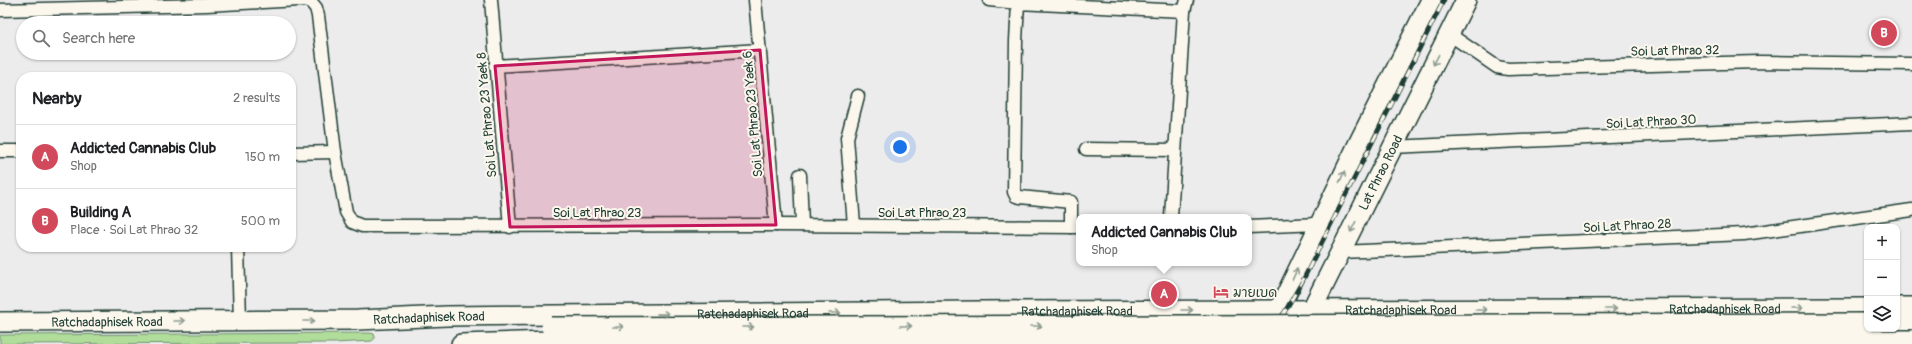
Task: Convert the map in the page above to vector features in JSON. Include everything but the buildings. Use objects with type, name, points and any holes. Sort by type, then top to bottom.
[{"type":"main road","points":[[1261,344],[1279,310],[1319,224],[1432,0]]},
{"type":"main road","name":"Lat Phrao Road","points":[[1293,344],[1312,311],[1466,0]]},
{"type":"main road","points":[[1900,308],[1912,307]]},
{"type":"main road","name":"Ratchadaphisek Road","points":[[0,322],[358,320],[447,316],[980,311],[1864,308]]},
{"type":"main road","points":[[1673,344],[1671,327],[1674,320],[1690,309]]},
{"type":"main road","points":[[1538,344],[1536,327],[1539,320],[1552,310]]},
{"type":"main road","points":[[980,311],[996,323],[998,328],[998,344]]},
{"type":"main road","points":[[861,313],[873,319],[880,326],[882,344]]},
{"type":"main road","name":"Ratchadaphisek Road","points":[[358,320],[452,325],[551,334],[1912,340]]},
{"type":"main road","points":[[1900,322],[1912,322]]},
{"type":"main road","name":"Ratchadaphisek Road","points":[[461,344],[551,334],[1864,323]]},
{"type":"street","name":"Soi Lat Phrao 23","points":[[0,10],[301,0],[310,1],[316,8],[318,16],[335,152],[346,212],[352,222],[362,226],[510,227],[776,224],[1075,227]]},
{"type":"street","name":"Soi Lat Phrao 23 Yaek 8","points":[[491,0],[495,66],[510,227]]},
{"type":"street","name":"Soi Lat Phrao 23 Yaek 6","points":[[755,0],[776,224]]},
{"type":"street","points":[[989,0],[1018,3],[1185,5],[1174,150],[1171,214]]},
{"type":"street","points":[[1018,3],[1016,40],[1014,192],[1016,196],[1020,197],[1071,202],[1075,227]]},
{"type":"street","name":"Soi Lat Phrao 32","points":[[1449,34],[1497,67],[1508,68],[1758,62],[1912,64]]},
{"type":"street","points":[[495,66],[760,50]]},
{"type":"street","points":[[854,225],[847,138],[858,96]]},
{"type":"street","name":"Soi Lat Phrao 30","points":[[1392,147],[1912,123]]},
{"type":"street","points":[[1086,149],[1174,150]]},
{"type":"street","points":[[0,150],[16,151]]},
{"type":"street","points":[[296,153],[335,152]]},
{"type":"street","points":[[800,175],[802,225]]},
{"type":"street","name":"Soi Lat Phrao 28","points":[[1341,252],[1744,234],[1912,210]]},
{"type":"street","points":[[1252,227],[1319,224]]},
{"type":"street","points":[[238,252],[240,321]]},
{"type":"highlighted area","points":[[760,50],[776,225],[510,227],[495,66]]},
{"type":"green space","points":[[374,334],[375,338],[372,341],[334,343],[0,344],[0,335]]},
{"type":"railway","points":[[1258,344],[1284,313],[1303,280],[1444,0]]},
{"type":"place","name":"Building A","points":[[1884,33]]},
{"type":"place","name":"มายเบด","points":[[1221,292]]},
{"type":"place","name":"Addicted Cannabis Club","points":[[1164,294]]}]
